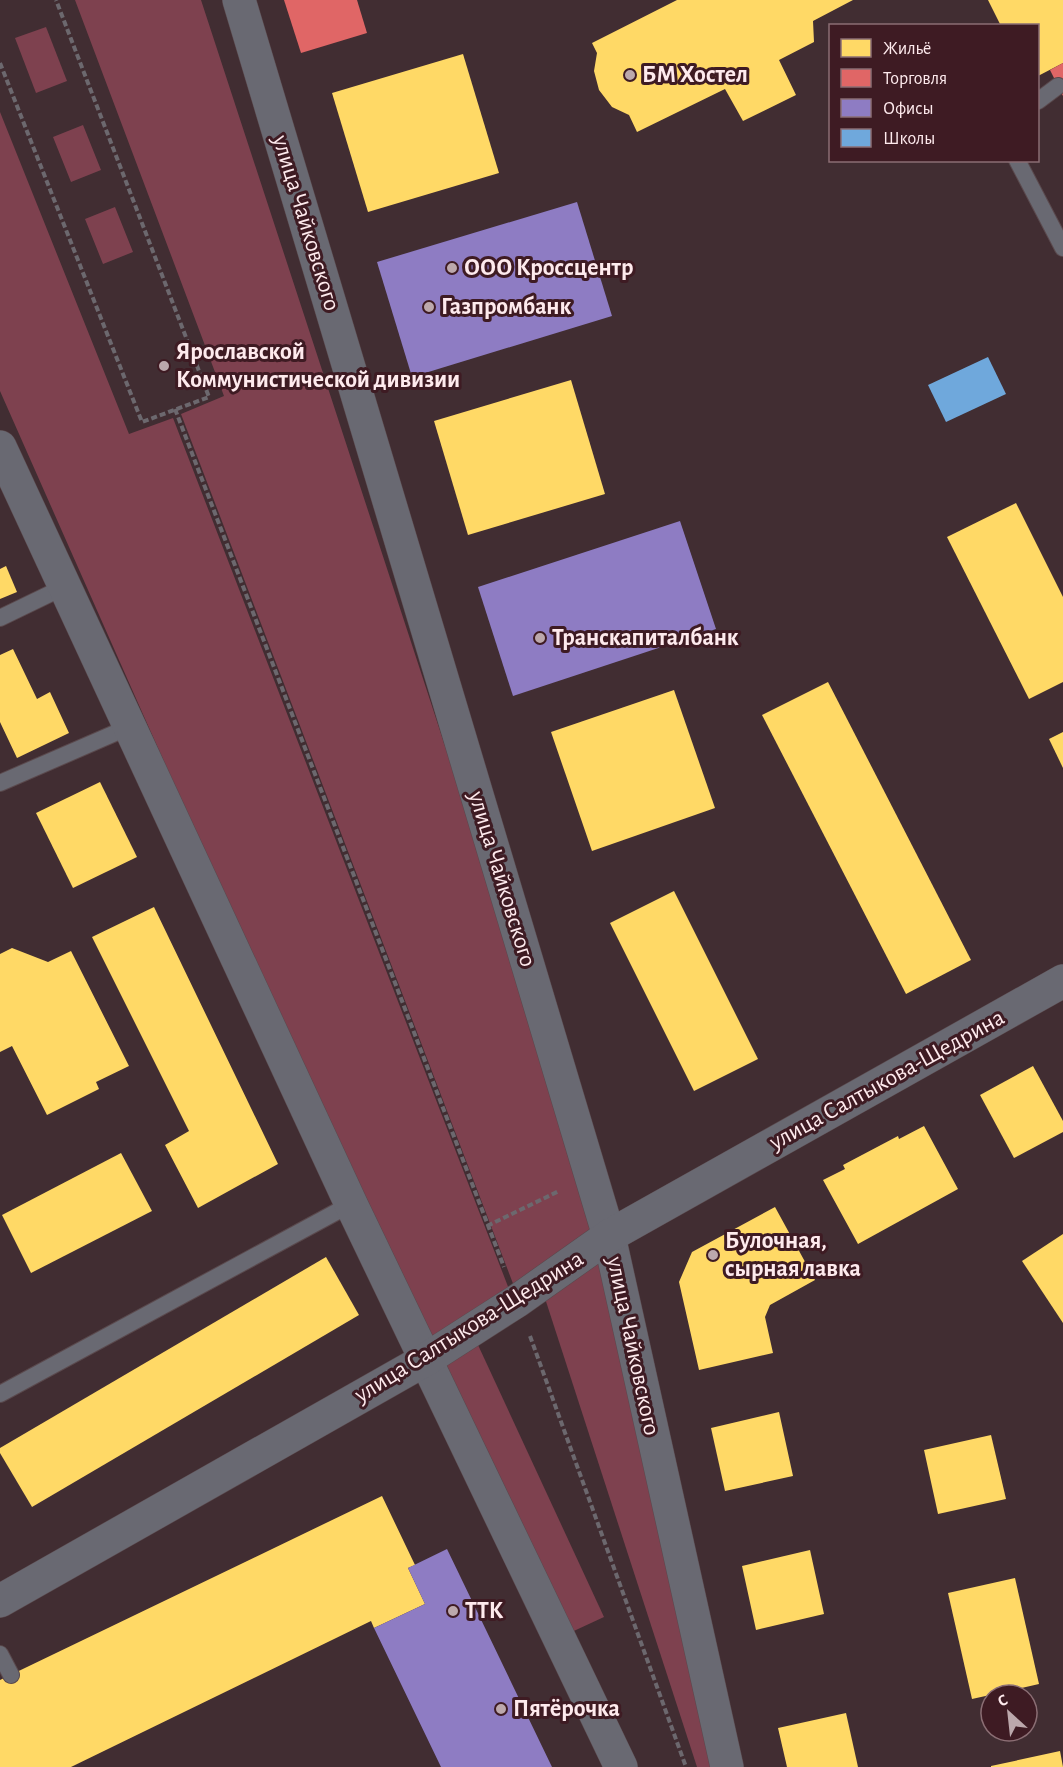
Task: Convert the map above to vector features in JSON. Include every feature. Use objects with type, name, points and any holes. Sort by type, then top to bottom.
[{"type":"street","name":"улица Чайковского","points":[[239,0],[609,1236],[727,1767]]},
{"type":"street","points":[[0,447],[351,1204],[621,1767]]},
{"type":"street","name":"улица Салтыкова-Щедрина","points":[[0,1601],[425,1360],[517,1302],[609,1236],[1063,981]]},
{"type":"lane","points":[[1039,100],[1058,86]]},
{"type":"lane","points":[[1018,162],[1063,248]]},
{"type":"lane","points":[[0,618],[64,587]]},
{"type":"lane","points":[[0,783],[129,727]]},
{"type":"lane","points":[[0,1394],[351,1204]]},
{"type":"lane","points":[[0,1654],[11,1675]]},
{"type":"path","points":[[0,63],[142,422],[208,397],[56,0]]},
{"type":"path","points":[[175,409],[517,1302],[686,1767]]},
{"type":"shaded area","points":[[75,0],[201,0],[605,1235],[517,1294],[181,414],[224,396]]},
{"type":"shaded area","points":[[46,27],[67,81],[36,93],[15,38]]},
{"type":"shaded area","points":[[0,112],[129,434],[173,418],[512,1297],[426,1354],[0,391]]},
{"type":"shaded area","points":[[83,125],[101,170],[71,182],[53,137]]},
{"type":"shaded area","points":[[115,207],[133,252],[103,264],[85,219]]},
{"type":"shaded area","points":[[607,1241],[723,1767],[697,1767],[541,1286]]},
{"type":"shaded area","points":[[472,1332],[604,1617],[563,1636],[428,1361]]},
{"type":"building: Жильё","points":[[677,0],[853,0],[813,21],[814,42],[779,60],[796,95],[743,121],[725,89],[637,132],[629,115],[612,107],[599,90],[594,71],[597,53],[592,43]]},
{"type":"building: Жильё","points":[[988,0],[1063,0],[1063,63],[1039,75],[1039,24],[1000,24]]},
{"type":"building: Жильё","points":[[463,54],[499,173],[368,212],[332,93]]},
{"type":"building: Жильё","points":[[571,380],[605,494],[468,535],[434,421]]},
{"type":"building: Жильё","points":[[1016,503],[1063,597],[1063,682],[1029,699],[947,537]]},
{"type":"building: Жильё","points":[[6,566],[17,592],[0,599],[0,569]]},
{"type":"building: Жильё","points":[[13,649],[37,699],[50,692],[69,733],[17,758],[0,722],[0,655]]},
{"type":"building: Жильё","points":[[828,682],[971,960],[906,994],[762,715]]},
{"type":"building: Жильё","points":[[674,690],[715,808],[592,851],[551,732]]},
{"type":"building: Жильё","points":[[1063,732],[1063,768],[1049,739]]},
{"type":"building: Жильё","points":[[100,782],[137,857],[73,888],[36,813]]},
{"type":"building: Жильё","points":[[674,891],[758,1059],[694,1091],[610,923]]},
{"type":"building: Жильё","points":[[154,907],[278,1164],[198,1208],[165,1145],[189,1131],[92,937]]},
{"type":"building: Жильё","points":[[12,948],[48,962],[71,951],[129,1066],[96,1082],[99,1089],[47,1115],[12,1046],[0,1052],[0,954]]},
{"type":"building: Жильё","points":[[1033,1066],[1063,1121],[1063,1132],[1014,1158],[980,1095]]},
{"type":"building: Жильё","points":[[924,1126],[958,1189],[858,1244],[823,1180],[845,1169],[843,1165],[898,1136],[899,1139]]},
{"type":"building: Жильё","points":[[121,1153],[152,1211],[31,1273],[2,1215]]},
{"type":"building: Жильё","points":[[775,1207],[815,1280],[770,1305],[765,1317],[773,1353],[699,1370],[679,1282],[692,1252]]},
{"type":"building: Жильё","points":[[1063,1234],[1063,1323],[1022,1261]]},
{"type":"building: Жильё","points":[[326,1257],[359,1315],[32,1507],[0,1453],[0,1448]]},
{"type":"building: Жильё","points":[[779,1412],[793,1476],[725,1491],[711,1428]]},
{"type":"building: Жильё","points":[[991,1435],[1006,1499],[938,1514],[924,1450]]},
{"type":"building: Жильё","points":[[382,1496],[415,1565],[408,1568],[425,1604],[374,1628],[371,1621],[71,1767],[0,1767],[0,1680]]},
{"type":"building: Жильё","points":[[810,1550],[824,1614],[756,1630],[742,1566]]},
{"type":"building: Жильё","points":[[1015,1578],[1039,1683],[979,1683],[979,1697],[972,1699],[948,1593]]},
{"type":"building: Жильё","points":[[846,1713],[858,1767],[787,1767],[778,1728]]},
{"type":"building: Жильё","points":[[1060,1751],[1063,1767],[991,1767],[991,1766]]},
{"type":"building: Торговля","points":[[284,0],[357,0],[367,33],[301,53]]},
{"type":"building: Торговля","points":[[1063,63],[1063,96],[1050,70]]},
{"type":"building: Офисы","points":[[577,202],[612,316],[412,377],[377,262]]},
{"type":"building: Офисы","points":[[680,521],[716,629],[513,696],[478,587]]},
{"type":"building: Офисы","points":[[447,1549],[552,1767],[441,1767],[374,1628],[425,1604],[408,1568]]},
{"type":"building: Школы","points":[[988,357],[1006,394],[946,422],[928,385]]},
{"type":"place","name":"БМ Хостел","points":[[630,75]]},
{"type":"place","name":"ООО Кроссцентр","points":[[452,268]]},
{"type":"place","name":"Газпромбанк","points":[[429,307]]},
{"type":"place","name":"Ярославской Коммунистической дивизии","points":[[164,366]]},
{"type":"place","name":"Транскапиталбанк","points":[[540,638]]},
{"type":"place","name":"Булочная, сырная лавка","points":[[713,1255]]},
{"type":"place","name":"ТТК","points":[[453,1611]]},
{"type":"place","name":"Пятёрочка","points":[[501,1709]]}]
